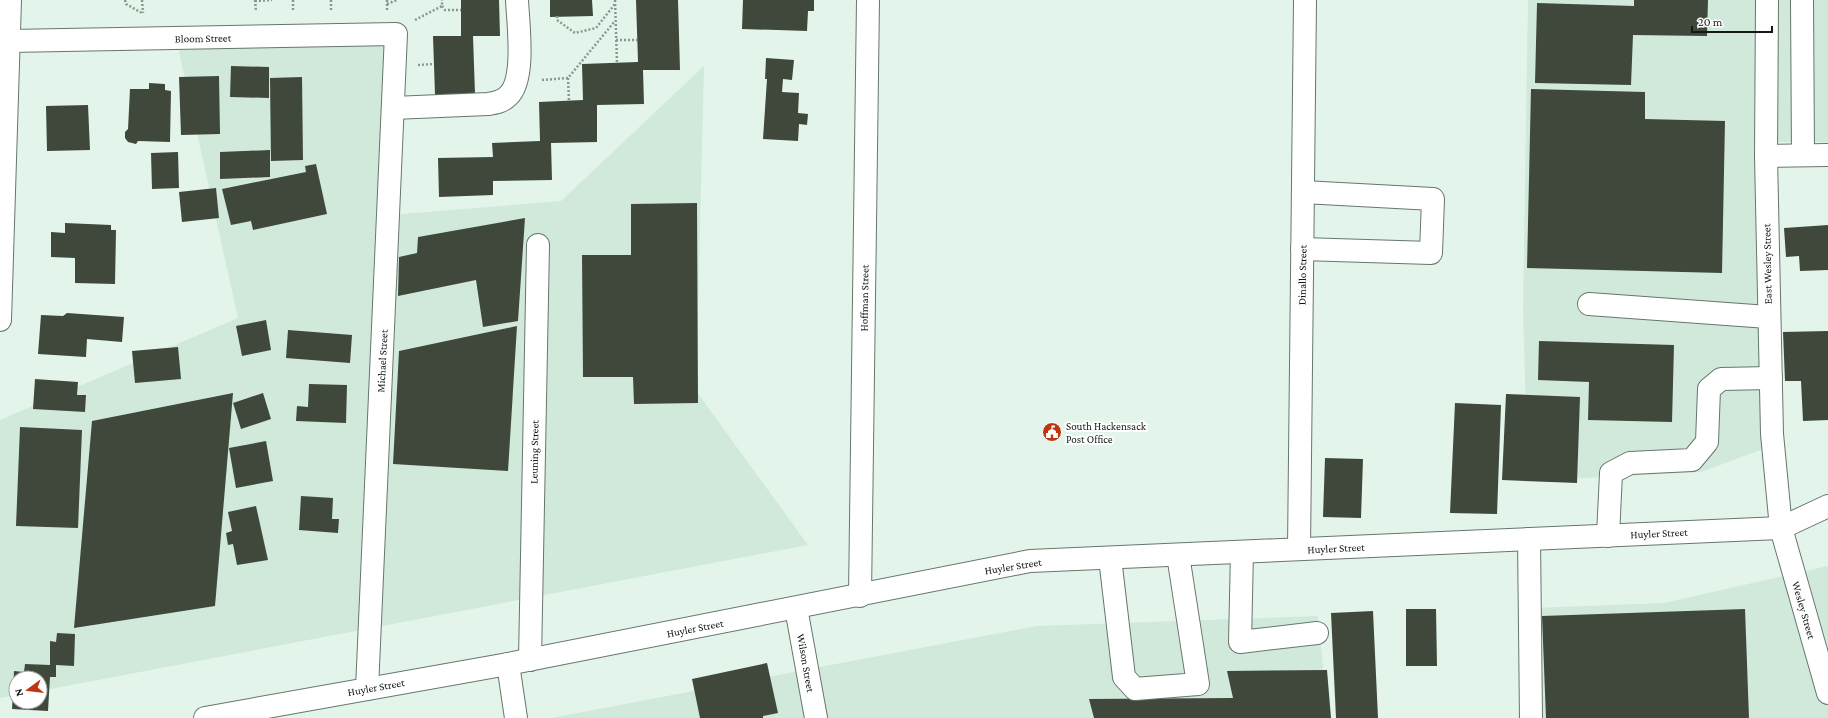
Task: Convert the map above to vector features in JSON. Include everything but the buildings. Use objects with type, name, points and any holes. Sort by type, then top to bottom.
[{"type":"street","points":[[0,320],[10,0]]},
{"type":"street","points":[[393,108],[498,103],[509,96],[517,80],[520,61],[517,0]]},
{"type":"street","name":"Hoffman Street","points":[[860,596],[868,0]]},
{"type":"street","name":"Dinallo Street","points":[[1298,550],[1305,0]]},
{"type":"street","name":"East Wesley Street","points":[[1767,0],[1766,156],[1768,316],[1772,434],[1781,528]]},
{"type":"street","points":[[1802,0],[1803,155]]},
{"type":"street","name":"Bloom Street","points":[[9,41],[402,29]]},
{"type":"street","name":"Michael Street","points":[[367,689],[393,108],[402,29]]},
{"type":"street","points":[[1766,156],[1828,155]]},
{"type":"street","points":[[1302,250],[1431,253],[1433,199],[1303,192]]},
{"type":"street","name":"Leuning Street","points":[[530,660],[538,245]]},
{"type":"street","points":[[1588,304],[1768,316]]},
{"type":"street","points":[[1608,536],[1611,474],[1630,463],[1692,460],[1707,442],[1709,389],[1721,379],[1771,378]]},
{"type":"street","name":"Huyler Street","points":[[205,718],[229,716],[367,689],[530,660],[860,596],[1030,561],[1781,528],[1828,506]]},
{"type":"street","name":"Wesley Street","points":[[1781,528],[1822,648],[1828,693]]},
{"type":"street","points":[[1529,539],[1531,718]]},
{"type":"street","points":[[1242,552],[1240,642],[1317,633]]},
{"type":"street","points":[[1110,558],[1124,677],[1135,689],[1198,684],[1178,555]]},
{"type":"street","name":"Wilson Street","points":[[796,608],[816,718]]},
{"type":"street","points":[[508,664],[516,718]]},
{"type":"path","points":[[125,0],[126,4],[143,13]]},
{"type":"path","points":[[255,1],[272,0]]},
{"type":"path","points":[[387,4],[397,0]]},
{"type":"path","points":[[442,0],[442,6],[445,10],[461,10]]},
{"type":"path","points":[[615,0],[617,63]]},
{"type":"path","points":[[557,16],[557,20],[574,33],[596,28],[616,4]]},
{"type":"path","points":[[402,29],[442,6]]},
{"type":"path","points":[[616,40],[637,40]]},
{"type":"path","points":[[412,66],[434,64]]},
{"type":"path","points":[[568,78],[569,101]]},
{"type":"shaded area","points":[[1528,0],[1828,0],[1828,142],[1766,142],[1766,448],[1701,472],[1528,481],[1523,311]]},
{"type":"shaded area","points":[[386,29],[388,215],[561,201],[704,66],[696,391],[808,545],[48,689],[48,670],[8,670],[8,696],[0,698],[0,420],[238,318],[176,38]]},
{"type":"shaded area","points":[[1828,566],[1828,718],[1532,718],[1532,608],[1664,603]]},
{"type":"shaded area","points":[[1318,616],[1328,718],[551,718],[1037,626]]},
{"type":"place","name":"South Hackensack Post Office","points":[[1052,432]]}]
